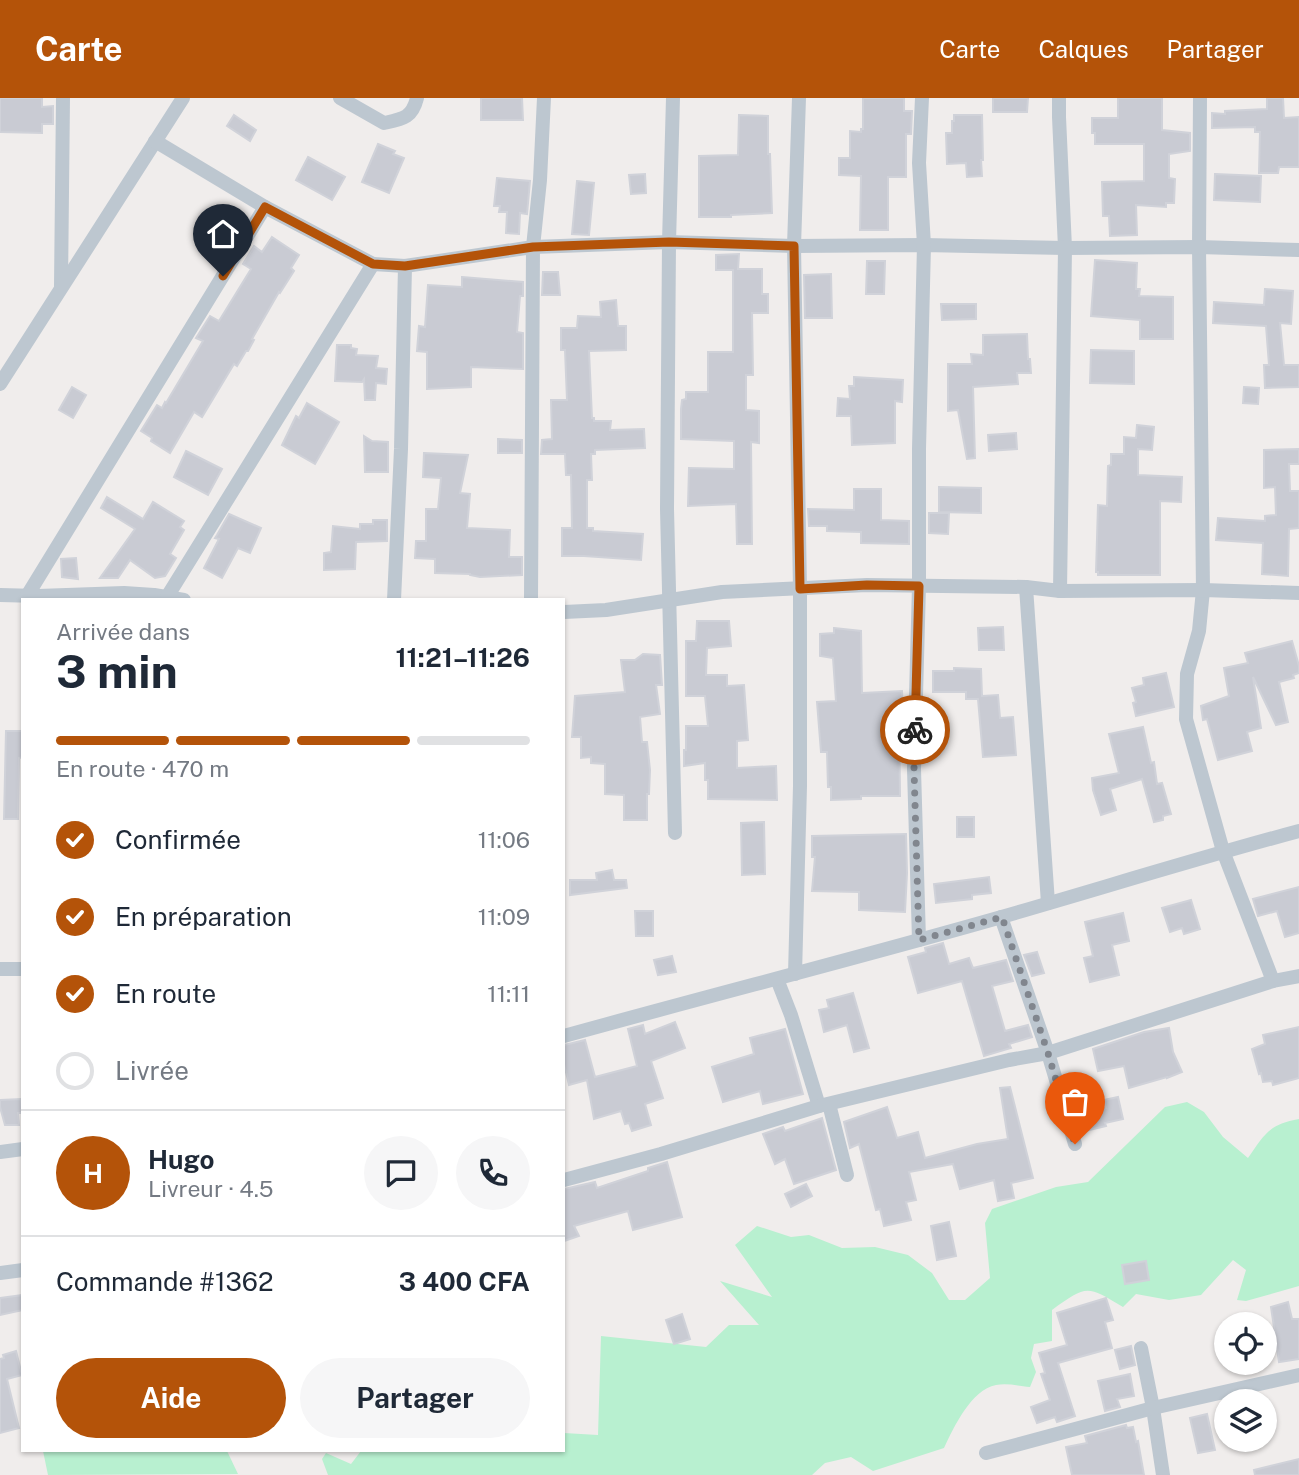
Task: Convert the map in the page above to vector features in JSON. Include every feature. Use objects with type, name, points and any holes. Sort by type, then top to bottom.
[{"type":"street","points":[[61,286],[63,98]]},
{"type":"street","points":[[0,384],[183,98]]},
{"type":"street","points":[[340,98],[384,123],[403,119],[414,109],[417,98]]},
{"type":"street","points":[[531,598],[533,247],[544,98]]},
{"type":"street","points":[[673,98],[667,509],[675,834]]},
{"type":"street","points":[[795,974],[800,786],[800,589],[794,246],[799,98]]},
{"type":"street","points":[[919,940],[914,769],[924,245],[919,163],[922,98]]},
{"type":"street","points":[[1059,98],[1065,248],[1060,591]]},
{"type":"street","points":[[1200,98],[1203,590],[1199,631],[1187,674],[1186,719],[1223,851],[1273,981]]},
{"type":"street","points":[[155,141],[265,207],[373,264],[405,266],[533,247],[669,242],[794,246],[1199,247],[1299,250]]},
{"type":"street","points":[[27,596],[265,207]]},
{"type":"street","points":[[167,597],[373,264]]},
{"type":"street","points":[[394,598],[405,266]]},
{"type":"street","points":[[565,612],[606,610],[722,592],[867,585],[1026,587],[1060,591],[1203,590],[1299,593]]},
{"type":"street","points":[[1026,587],[1048,903]]},
{"type":"street","points":[[0,595],[69,598],[124,593],[173,598]]},
{"type":"street","points":[[565,1036],[1002,917],[1299,831]]},
{"type":"street","points":[[1002,917],[1048,1053],[1075,1144]]},
{"type":"street","points":[[0,969],[21,969]]},
{"type":"street","points":[[565,1180],[824,1105],[1048,1053],[1273,981],[1299,976]]},
{"type":"street","points":[[777,979],[847,1175]]},
{"type":"street","points":[[0,1152],[21,1149]]},
{"type":"street","points":[[0,1273],[21,1270]]},
{"type":"street","points":[[1141,1348],[1163,1475]]},
{"type":"street","points":[[986,1453],[1153,1408],[1299,1375]]},
{"type":"green space","points":[[1187,1102],[1204,1112],[1223,1137],[1248,1158],[1274,1127],[1299,1119],[1299,1286],[1246,1301],[1237,1300],[1246,1270],[1233,1260],[1201,1295],[1169,1300],[1136,1294],[1123,1307],[1094,1292],[1080,1292],[1052,1310],[1052,1341],[1034,1344],[1031,1358],[1036,1372],[1030,1387],[1009,1384],[987,1388],[964,1411],[944,1448],[873,1471],[851,1457],[825,1463],[812,1475],[328,1475],[322,1459],[326,1453],[351,1464],[360,1452],[565,1452],[565,1433],[598,1435],[601,1336],[706,1347],[729,1325],[759,1325],[720,1281],[772,1297],[735,1245],[757,1226],[791,1237],[809,1235],[842,1248],[875,1247],[908,1255],[932,1273],[949,1300],[965,1300],[990,1278],[985,1223],[992,1209],[1056,1187],[1088,1182],[1165,1107]]},
{"type":"green space","points":[[43,1452],[227,1452],[238,1474],[48,1475]]},
{"type":"building","points":[[0,98],[42,98],[42,107],[53,106],[53,124],[42,124],[42,133],[0,132]]},
{"type":"building","points":[[481,98],[522,98],[523,120],[481,120]]},
{"type":"building","points":[[863,98],[904,98],[904,111],[912,111],[911,134],[906,134],[906,177],[888,177],[888,230],[860,230],[861,176],[839,175],[839,158],[850,158],[850,131],[861,132],[863,129]]},
{"type":"building","points":[[993,98],[1028,98],[1027,112],[993,112]]},
{"type":"building","points":[[1118,98],[1162,98],[1162,130],[1190,133],[1190,151],[1169,154],[1169,178],[1175,179],[1174,203],[1166,203],[1166,207],[1136,205],[1137,235],[1110,236],[1109,216],[1103,216],[1102,182],[1144,181],[1144,144],[1095,144],[1092,118],[1118,118]]},
{"type":"building","points":[[1267,98],[1283,98],[1284,118],[1299,117],[1299,167],[1279,167],[1278,173],[1259,173],[1260,132],[1255,132],[1255,127],[1212,128],[1212,113],[1267,109]]},
{"type":"building","points":[[234,115],[256,130],[250,141],[227,126]]},
{"type":"building","points":[[739,115],[768,116],[772,213],[699,217],[699,156],[738,155]]},
{"type":"building","points":[[954,115],[982,115],[982,176],[967,177],[966,163],[947,164],[946,133],[952,133]]},
{"type":"building","points":[[378,144],[404,158],[389,193],[362,182]]},
{"type":"building","points":[[308,157],[345,177],[332,200],[296,180]]},
{"type":"building","points":[[645,174],[646,193],[631,194],[629,175]]},
{"type":"building","points":[[1215,174],[1261,176],[1260,202],[1214,200]]},
{"type":"building","points":[[497,178],[530,181],[527,214],[520,213],[519,234],[506,233],[507,212],[499,212],[500,206],[494,206]]},
{"type":"building","points":[[577,181],[594,183],[589,235],[572,234]]},
{"type":"building","points":[[272,237],[299,255],[291,268],[294,271],[279,292],[248,351],[237,366],[234,364],[202,417],[194,412],[170,453],[141,431],[157,405],[162,408],[166,403],[203,341],[196,338],[210,316],[219,321],[251,269],[243,264],[254,246],[262,252]]},
{"type":"building","points":[[739,254],[738,269],[762,269],[762,294],[768,294],[768,313],[752,313],[753,375],[746,375],[746,410],[759,411],[759,443],[751,442],[752,544],[737,544],[736,504],[688,506],[689,468],[734,469],[734,441],[681,439],[681,409],[686,392],[708,392],[708,352],[733,352],[733,270],[716,270],[716,255]]},
{"type":"building","points":[[1095,260],[1137,263],[1136,289],[1140,289],[1139,296],[1173,297],[1173,339],[1140,339],[1140,320],[1091,316]]},
{"type":"building","points":[[867,261],[885,261],[884,294],[866,294]]},
{"type":"building","points":[[543,272],[558,272],[560,295],[542,295]]},
{"type":"building","points":[[831,274],[832,318],[805,318],[804,275]]},
{"type":"building","points":[[462,277],[523,282],[517,332],[523,333],[523,369],[471,367],[471,387],[427,389],[427,352],[417,351],[419,326],[425,327],[428,285],[462,287]]},
{"type":"building","points":[[1265,289],[1293,291],[1291,324],[1280,323],[1284,365],[1299,365],[1299,387],[1265,388],[1264,365],[1269,365],[1266,326],[1213,323],[1214,302],[1264,305]]},
{"type":"building","points":[[616,300],[618,326],[626,326],[626,350],[589,351],[592,418],[594,421],[611,421],[610,430],[644,429],[645,448],[595,450],[595,454],[591,454],[592,480],[587,480],[587,528],[593,528],[593,531],[643,534],[641,560],[562,556],[562,528],[572,528],[571,475],[566,475],[565,454],[541,454],[542,440],[552,439],[551,400],[567,400],[565,350],[561,350],[561,328],[577,328],[578,316],[601,317],[600,302]]},
{"type":"building","points":[[941,304],[976,304],[976,319],[942,320]]},
{"type":"building","points":[[1027,334],[1031,373],[1017,373],[1018,384],[973,387],[975,458],[967,459],[958,410],[948,411],[948,364],[972,364],[971,354],[983,355],[983,335]]},
{"type":"building","points":[[337,345],[351,345],[351,348],[357,349],[356,355],[378,356],[376,368],[387,369],[386,384],[376,383],[375,400],[365,400],[364,379],[362,382],[335,381]]},
{"type":"building","points":[[1091,350],[1134,351],[1134,384],[1090,383]]},
{"type":"building","points":[[854,377],[903,380],[902,402],[895,401],[895,443],[852,445],[851,416],[837,416],[838,398],[850,399],[849,386],[854,386]]},
{"type":"building","points":[[72,387],[86,395],[73,418],[59,410]]},
{"type":"building","points":[[1244,387],[1259,388],[1258,404],[1243,403]]},
{"type":"building","points":[[307,403],[339,422],[315,464],[282,445],[296,416],[299,418]]},
{"type":"building","points":[[1137,425],[1154,427],[1152,450],[1138,449],[1138,475],[1182,477],[1181,502],[1160,501],[1160,575],[1098,575],[1098,505],[1107,506],[1111,454],[1124,454],[1124,437],[1136,438]]},
{"type":"building","points":[[1016,433],[1017,449],[989,451],[988,435]]},
{"type":"building","points":[[364,436],[372,441],[388,442],[388,472],[365,472]]},
{"type":"building","points":[[498,439],[522,440],[522,453],[498,453]]},
{"type":"building","points":[[1299,449],[1299,464],[1289,464],[1290,491],[1299,491],[1299,528],[1289,529],[1288,576],[1262,574],[1263,543],[1216,540],[1218,518],[1265,521],[1265,516],[1276,515],[1275,487],[1264,488],[1264,450]]},
{"type":"building","points":[[186,451],[222,469],[208,495],[174,477]]},
{"type":"building","points":[[424,453],[468,455],[460,493],[470,494],[467,528],[510,530],[509,557],[522,557],[522,575],[480,577],[470,574],[435,573],[435,559],[415,558],[416,541],[426,541],[426,509],[438,509],[441,478],[423,477]]},
{"type":"building","points":[[939,487],[981,488],[981,513],[939,512]]},
{"type":"building","points":[[854,489],[881,489],[881,520],[909,521],[909,544],[861,543],[861,532],[827,531],[827,526],[809,526],[808,509],[854,510]]},
{"type":"building","points":[[107,497],[143,519],[153,502],[184,521],[180,527],[184,530],[170,554],[176,558],[165,576],[155,578],[130,560],[118,578],[100,578],[135,529],[101,508]]},
{"type":"building","points":[[929,513],[949,513],[948,534],[929,533]]},
{"type":"building","points":[[229,514],[261,528],[250,553],[238,548],[222,578],[204,568],[219,539],[215,538]]},
{"type":"building","points":[[373,520],[387,520],[387,541],[356,542],[355,569],[324,570],[324,553],[331,552],[333,526],[360,529],[360,524],[373,524]]},
{"type":"building","points":[[76,558],[78,579],[62,577],[61,559]]},
{"type":"building","points":[[697,621],[729,621],[731,646],[707,648],[706,675],[727,675],[727,686],[744,685],[748,740],[737,741],[737,768],[776,766],[777,800],[708,799],[705,763],[684,766],[686,726],[708,726],[705,696],[686,696],[686,641],[696,641]]},
{"type":"building","points":[[1003,627],[1004,650],[979,650],[978,628]]},
{"type":"building","points":[[834,628],[861,631],[862,693],[902,691],[903,708],[899,708],[900,796],[861,796],[861,799],[831,800],[827,752],[821,752],[817,702],[836,701],[833,658],[820,656],[820,634],[834,633]]},
{"type":"building","points":[[1292,641],[1299,673],[1293,675],[1294,678],[1279,682],[1288,722],[1276,725],[1253,677],[1261,728],[1247,732],[1252,751],[1218,760],[1207,719],[1203,720],[1201,706],[1229,696],[1224,668],[1248,663],[1245,653]]},
{"type":"building","points":[[643,654],[660,655],[662,685],[656,685],[660,714],[640,717],[642,742],[647,742],[650,770],[647,820],[624,820],[624,795],[605,794],[605,764],[591,763],[591,757],[581,758],[581,737],[572,737],[575,696],[625,692],[621,660],[635,660]]},
{"type":"building","points":[[954,668],[981,669],[982,696],[998,695],[1000,718],[1013,717],[1016,755],[983,757],[978,699],[966,699],[966,692],[933,692],[933,671],[954,671]]},
{"type":"building","points":[[1166,673],[1174,707],[1136,716],[1132,688],[1144,685],[1143,678]]},
{"type":"building","points":[[1143,727],[1151,763],[1154,762],[1157,784],[1162,783],[1171,814],[1154,822],[1142,779],[1110,789],[1116,810],[1101,815],[1092,778],[1119,773],[1109,734]]},
{"type":"building","points":[[6,731],[21,731],[18,819],[4,819]]},
{"type":"building","points":[[957,817],[974,817],[974,837],[957,837]]},
{"type":"building","points":[[764,822],[765,874],[742,875],[741,823]]},
{"type":"building","points":[[906,834],[905,912],[859,910],[859,892],[812,891],[815,857],[812,857],[812,836]]},
{"type":"building","points":[[612,870],[614,880],[626,880],[627,888],[570,895],[570,880],[597,880],[596,873]]},
{"type":"building","points":[[989,877],[991,893],[972,895],[972,899],[936,903],[934,884]]},
{"type":"building","points":[[1299,887],[1299,933],[1285,937],[1277,911],[1258,916],[1253,899]]},
{"type":"building","points":[[1191,900],[1200,929],[1184,934],[1182,928],[1170,932],[1162,908]]},
{"type":"building","points":[[635,911],[653,911],[653,936],[636,936]]},
{"type":"building","points":[[1123,913],[1129,941],[1112,945],[1119,975],[1090,982],[1084,958],[1093,956],[1085,922]]},
{"type":"building","points":[[943,943],[949,964],[969,958],[973,968],[1006,960],[1013,981],[992,986],[1005,1031],[1028,1025],[1032,1037],[1009,1044],[1011,1048],[984,1056],[962,981],[918,993],[908,957]]},
{"type":"building","points":[[1037,952],[1044,973],[1032,976],[1024,955]]},
{"type":"building","points":[[672,956],[676,972],[658,975],[654,960]]},
{"type":"building","points":[[853,993],[869,1048],[854,1052],[847,1025],[824,1032],[819,1010],[829,1008],[827,1000]]},
{"type":"building","points":[[675,1022],[685,1048],[651,1061],[663,1098],[645,1104],[651,1125],[632,1131],[629,1123],[625,1124],[621,1111],[594,1119],[587,1080],[569,1085],[565,1068],[565,1045],[585,1040],[595,1077],[637,1066],[628,1029],[643,1025],[645,1034]]},
{"type":"building","points":[[1299,1027],[1299,1078],[1273,1085],[1272,1081],[1263,1082],[1252,1049],[1265,1044],[1263,1035]]},
{"type":"building","points":[[1169,1028],[1173,1052],[1182,1072],[1129,1088],[1124,1066],[1098,1071],[1093,1049],[1144,1032]]},
{"type":"building","points":[[785,1029],[803,1094],[763,1104],[760,1091],[723,1102],[712,1067],[754,1054],[750,1038]]},
{"type":"building","points":[[1010,1087],[1033,1178],[1011,1183],[1014,1198],[998,1201],[994,1180],[960,1189],[953,1164],[909,1172],[916,1200],[906,1202],[911,1220],[884,1226],[880,1209],[876,1210],[859,1144],[850,1148],[844,1122],[887,1107],[897,1138],[918,1132],[925,1158],[1008,1139],[1000,1088]]},
{"type":"building","points":[[1118,1097],[1123,1119],[1085,1131],[1080,1114],[1106,1108],[1104,1100]]},
{"type":"building","points":[[21,1099],[19,1125],[5,1125],[0,1100]]},
{"type":"building","points":[[822,1118],[836,1170],[794,1184],[785,1159],[775,1164],[763,1134],[783,1127],[785,1131]]},
{"type":"building","points":[[667,1162],[682,1217],[633,1230],[628,1211],[574,1226],[579,1236],[565,1241],[565,1189],[595,1182],[597,1188],[648,1171],[648,1168]]},
{"type":"building","points":[[806,1184],[812,1196],[791,1207],[785,1194]]},
{"type":"building","points":[[949,1222],[956,1256],[937,1260],[931,1226]]},
{"type":"building","points":[[1146,1261],[1149,1280],[1125,1284],[1122,1265]]},
{"type":"building","points":[[21,1295],[21,1310],[0,1315],[0,1298]]},
{"type":"building","points":[[1106,1298],[1113,1320],[1105,1322],[1112,1348],[1058,1363],[1075,1416],[1057,1422],[1055,1417],[1037,1423],[1031,1407],[1050,1400],[1041,1374],[1045,1373],[1039,1353],[1067,1345],[1057,1313]]},
{"type":"building","points":[[1288,1302],[1292,1319],[1299,1319],[1299,1359],[1279,1362],[1277,1312],[1272,1312],[1271,1307]]},
{"type":"building","points":[[682,1314],[690,1339],[674,1344],[666,1320]]},
{"type":"building","points":[[1131,1346],[1135,1365],[1120,1369],[1115,1350]]},
{"type":"building","points":[[16,1351],[21,1371],[21,1375],[7,1379],[19,1428],[0,1433],[0,1359],[4,1358],[3,1355]]},
{"type":"building","points":[[1130,1374],[1134,1396],[1117,1399],[1120,1407],[1105,1411],[1098,1381]]},
{"type":"building","points":[[1207,1414],[1214,1450],[1198,1453],[1190,1418]]},
{"type":"building","points":[[1126,1425],[1127,1428],[1133,1427],[1144,1475],[1072,1475],[1066,1447],[1087,1443],[1085,1436]]},
{"type":"building","points":[[1299,1459],[1299,1475],[1255,1475],[1254,1470]]},
{"type":"way so far","points":[[915,730],[919,940],[1002,917],[1048,1053],[1075,1144]]},
{"type":"route","points":[[223,276],[265,207],[373,264],[405,266],[533,247],[669,242],[794,246],[800,589],[867,585],[919,586],[915,730]]}]
